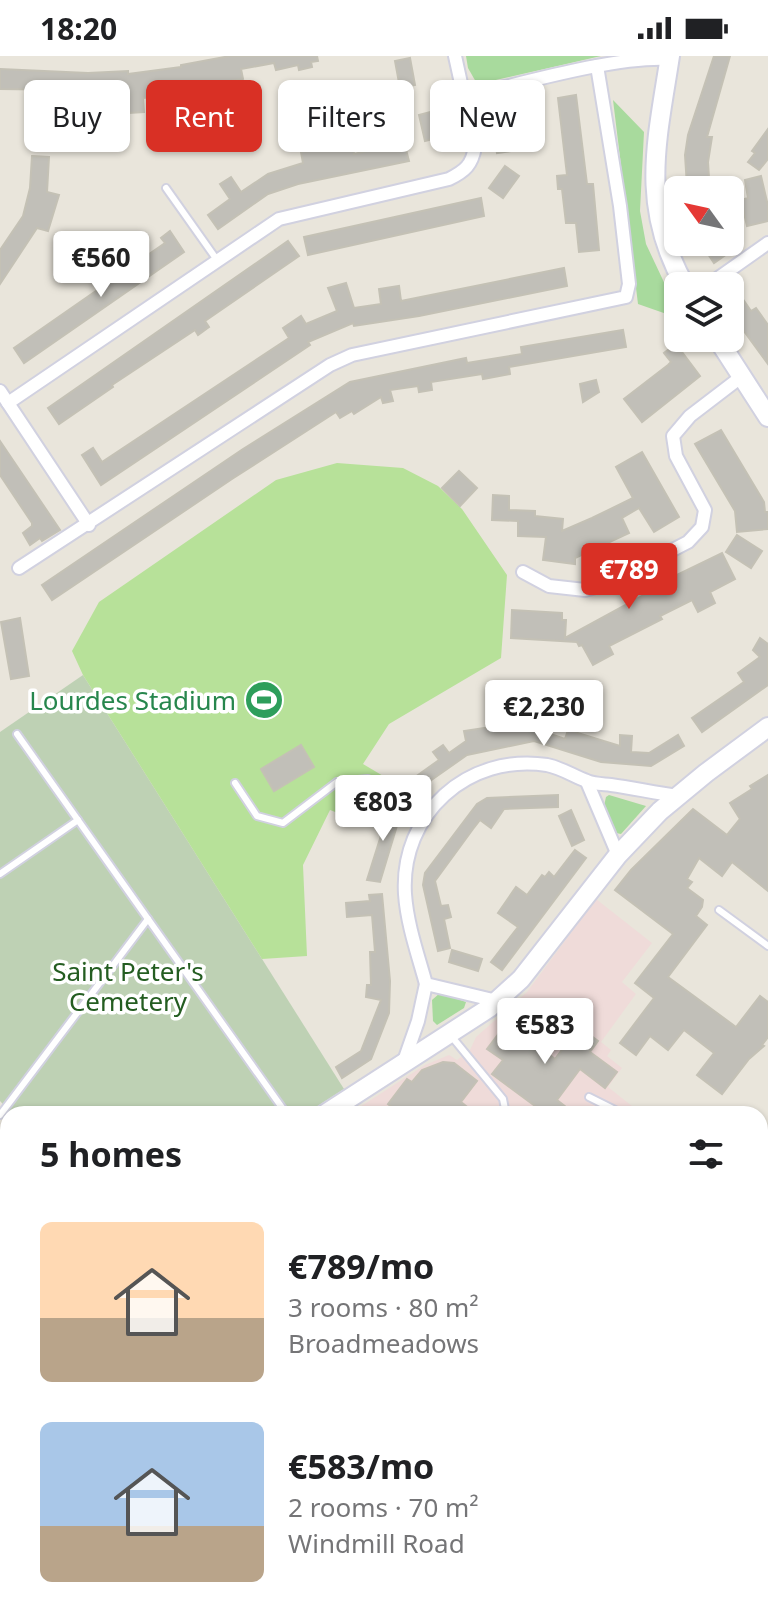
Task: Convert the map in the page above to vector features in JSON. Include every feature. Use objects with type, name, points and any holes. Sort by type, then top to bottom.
[{"type":"main road","points":[[670,58],[656,133],[656,195],[664,238],[677,272]]},
{"type":"main road","points":[[726,352],[768,417]]},
{"type":"main road","points":[[337,1106],[497,1001],[521,979],[618,855],[678,796],[768,727]]},
{"type":"street","points":[[455,56],[460,80]]},
{"type":"street","points":[[537,80],[597,66],[670,58]]},
{"type":"street","points":[[19,568],[330,365],[352,355],[626,297],[629,284],[620,206],[597,66]]},
{"type":"street","points":[[8,403],[279,219],[449,179],[465,171],[474,152]]},
{"type":"street","points":[[727,272],[768,243]]},
{"type":"street","points":[[523,572],[549,586],[585,590],[611,582],[688,542],[702,527],[705,510],[676,456],[673,436],[690,416],[741,377]]},
{"type":"street","points":[[0,391],[89,525]]},
{"type":"street","points":[[403,1064],[418,1021],[426,984],[405,894],[406,862],[425,814],[459,783],[488,769],[521,764],[547,765],[569,771],[587,782],[678,796]]},
{"type":"street","points":[[587,782],[618,855]]},
{"type":"street","points":[[426,984],[497,1001]]},
{"type":"lane","points":[[166,188],[218,261]]},
{"type":"lane","points":[[17,734],[281,1106]]},
{"type":"lane","points":[[235,783],[257,816],[283,823],[337,782],[368,779],[425,814]]},
{"type":"lane","points":[[0,874],[78,820]]},
{"type":"lane","points":[[719,910],[768,946]]},
{"type":"lane","points":[[7,1106],[148,919]]},
{"type":"lane","points":[[450,1034],[503,1099],[504,1106]]},
{"type":"lane","points":[[589,1097],[607,1106]]},
{"type":"shaded area","points":[[596,899],[652,943],[622,982],[636,994],[601,1042],[611,1050],[607,1056],[622,1068],[608,1087],[632,1106],[361,1106],[425,1065],[449,1055],[457,1060],[470,1050],[476,1037],[527,992]]},
{"type":"green space","points":[[466,56],[601,56],[496,80],[475,80]]},
{"type":"green space","points":[[613,100],[644,132],[640,211],[646,244],[664,282],[664,313],[638,304]]},
{"type":"green space","name":"Lourdes Stadium","points":[[337,463],[403,468],[438,486],[462,509],[507,575],[501,658],[389,724],[363,764],[427,802],[417,819],[369,791],[356,820],[330,810],[303,865],[307,956],[262,959],[83,675],[72,651],[99,602],[276,480]]},
{"type":"green space","name":"Saint Peter's Cemetery","points":[[83,675],[344,1089],[317,1106],[5,1106],[0,1101],[0,732]]},
{"type":"green space","points":[[609,795],[646,806],[621,834],[616,833],[604,806]]},
{"type":"green space","points":[[440,993],[466,1002],[464,1008],[437,1025],[433,1021],[432,1000]]},
{"type":"building","points":[[230,56],[317,56],[318,61],[311,62],[312,67],[299,70],[298,65],[276,70],[274,63],[241,69],[243,79],[236,80],[146,80],[144,112],[130,113],[130,80],[24,80],[24,89],[0,89],[0,69],[88,73],[128,71],[128,74]]},
{"type":"building","points":[[714,56],[730,56],[707,137],[712,137],[709,176],[686,176],[688,135]]},
{"type":"building","points":[[410,58],[415,85],[414,80],[399,80],[395,61]]},
{"type":"building","points":[[576,95],[587,184],[593,184],[599,250],[579,252],[576,223],[566,223],[562,189],[558,189],[557,176],[567,175],[558,98]]},
{"type":"building","points":[[430,112],[430,140],[425,141],[419,115]]},
{"type":"building","points":[[768,129],[768,159],[759,170],[748,162]]},
{"type":"building","points":[[301,152],[407,152],[409,161],[298,184],[268,194],[218,229],[208,215],[230,199],[220,184],[231,177],[241,192],[268,174],[303,163]]},
{"type":"building","points":[[32,156],[49,157],[47,192],[59,195],[48,231],[37,228],[0,284],[0,250],[23,216],[30,188]]},
{"type":"building","points":[[505,166],[519,176],[503,198],[489,188]]},
{"type":"building","points":[[761,176],[768,221],[747,226],[744,213],[744,199],[748,198],[745,180]]},
{"type":"building","points":[[481,198],[484,216],[308,255],[304,237]]},
{"type":"building","points":[[170,231],[184,252],[24,363],[14,348],[165,243],[161,238]]},
{"type":"building","points":[[288,241],[299,256],[205,321],[209,327],[198,335],[195,330],[59,424],[48,408]]},
{"type":"building","points":[[709,256],[724,256],[714,263]]},
{"type":"building","points":[[564,268],[567,286],[419,316],[354,326],[353,323],[308,342],[310,345],[101,485],[82,455],[93,448],[102,462],[289,338],[283,328],[301,316],[306,324],[337,311],[328,288],[346,283],[354,308],[381,304],[379,289],[399,286],[401,301]]},
{"type":"building","points":[[744,301],[751,311],[756,308],[768,325],[768,364],[744,331]]},
{"type":"building","points":[[623,330],[626,347],[509,367],[510,374],[483,379],[482,374],[431,382],[432,390],[419,392],[418,386],[390,390],[393,401],[383,403],[381,397],[354,414],[352,411],[340,418],[336,412],[52,600],[42,585],[243,449],[350,382],[466,358],[467,363],[522,354],[521,347]]},
{"type":"building","points":[[682,352],[700,376],[642,422],[624,399],[671,362],[664,353]]},
{"type":"building","points":[[596,380],[599,392],[583,402],[580,384]]},
{"type":"building","points":[[721,430],[764,502],[765,512],[768,512],[768,529],[737,532],[735,511],[695,444]]},
{"type":"building","points":[[0,441],[60,530],[42,541],[40,538],[30,545],[23,533],[32,523],[0,475]]},
{"type":"building","points":[[642,452],[679,517],[654,532],[639,508],[622,518],[629,533],[575,558],[575,564],[543,560],[546,537],[518,536],[518,521],[492,520],[493,495],[509,496],[509,510],[535,511],[535,516],[563,519],[562,531],[592,518],[633,498],[616,467]]},
{"type":"building","points":[[459,471],[477,488],[460,506],[442,488]]},
{"type":"building","points":[[737,535],[762,551],[751,568],[726,552]]},
{"type":"building","points":[[722,553],[735,579],[710,592],[715,603],[698,612],[692,600],[660,616],[662,619],[609,646],[613,654],[593,665],[577,642],[511,638],[512,610],[562,613],[562,620],[566,620],[565,638],[655,589],[654,586]]},
{"type":"building","points":[[20,618],[29,676],[11,679],[1,622]]},
{"type":"building","points":[[760,638],[768,644],[768,685],[702,732],[692,718],[744,682],[738,673],[760,657],[753,650]]},
{"type":"building","points":[[535,688],[550,688],[549,709],[534,708]]},
{"type":"building","points":[[531,721],[533,728],[565,739],[568,730],[620,746],[620,735],[632,736],[631,752],[649,753],[678,735],[684,746],[651,766],[601,762],[534,741],[467,755],[417,790],[411,780],[439,760],[433,752],[443,745],[449,753],[466,741],[464,731]]},
{"type":"building","points":[[301,745],[314,767],[274,791],[261,769]]},
{"type":"building","points":[[768,775],[768,891],[732,862],[722,876],[699,858],[687,879],[692,882],[687,888],[703,900],[696,916],[707,925],[668,977],[736,1027],[760,996],[768,1002],[768,1037],[764,1046],[749,1059],[722,1094],[697,1075],[714,1053],[684,1030],[668,1050],[650,1036],[636,1055],[620,1043],[654,998],[635,983],[673,934],[615,890],[693,809],[727,835],[740,819],[730,803]]},
{"type":"building","points":[[558,795],[558,807],[504,809],[491,828],[480,820],[473,829],[435,881],[441,906],[448,905],[451,917],[444,919],[450,948],[438,951],[423,885],[425,873],[477,804],[487,798]]},
{"type":"building","points":[[377,807],[389,810],[387,816],[399,819],[380,882],[367,880],[384,826],[373,822]]},
{"type":"building","points":[[571,810],[584,840],[572,846],[559,816]]},
{"type":"building","points":[[575,850],[586,858],[502,970],[491,962],[518,927],[498,913],[516,887],[527,895],[542,875],[545,877],[549,872],[554,877]]},
{"type":"building","points":[[382,894],[390,981],[389,1013],[371,1059],[342,1078],[336,1067],[361,1051],[381,1000],[366,997],[367,985],[371,985],[370,952],[375,952],[372,915],[347,917],[346,903],[370,901],[369,895]]},
{"type":"building","points":[[452,950],[482,959],[478,971],[449,962]]},
{"type":"building","points":[[515,1012],[536,1028],[528,1038],[555,1059],[579,1027],[598,1041],[590,1052],[617,1072],[605,1088],[580,1069],[557,1100],[565,1106],[535,1106],[492,1074],[503,1060],[487,1049]]},
{"type":"building","points":[[443,1062],[454,1063],[477,1081],[461,1102],[466,1106],[388,1104],[407,1079],[412,1082],[422,1070]]},
{"type":"place","name":"Lourdes Stadium","points":[[264,700]]}]
